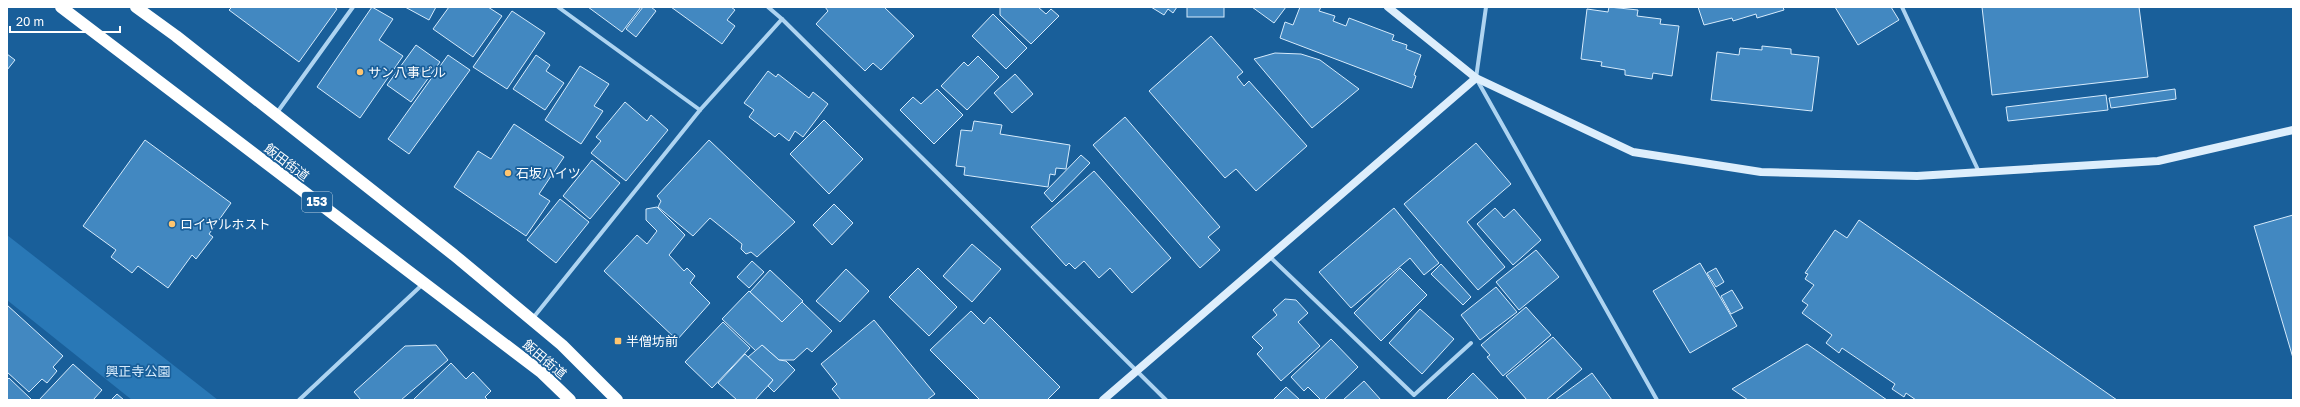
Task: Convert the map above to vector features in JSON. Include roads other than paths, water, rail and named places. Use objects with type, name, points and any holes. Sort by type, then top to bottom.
[{"type":"highway","name":"飯田街道","points":[[61,7],[541,372],[570,400]]},
{"type":"highway","name":"飯田街道","points":[[136,7],[454,255],[562,345],[617,400]]},
{"type":"street","points":[[276,115],[353,7]]},
{"type":"street","points":[[558,7],[700,110]]},
{"type":"street","points":[[768,7],[782,19],[1166,400]]},
{"type":"street","points":[[1388,7],[1476,78],[1633,152],[1761,172],[1917,176],[2158,161],[2293,130]]},
{"type":"street","points":[[1486,7],[1476,78],[1657,400]]},
{"type":"street","points":[[1902,7],[1979,173]]},
{"type":"street","points":[[532,320],[700,110],[782,19]]},
{"type":"street","points":[[1103,400],[1269,255],[1476,78]]},
{"type":"street","points":[[1269,255],[1414,395],[1471,343]]},
{"type":"street","points":[[299,400],[424,283]]},
{"type":"place","name":"サン八事ビル","points":[[360,72]]},
{"type":"place","name":"石坂ハイツ","points":[[508,173]]},
{"type":"place","name":"ロイヤルホスト","points":[[172,224]]},
{"type":"place","name":"半僧坊前","points":[[618,341]]},
{"type":"park label","name":"興正寺公園","points":[[138,371]]}]
